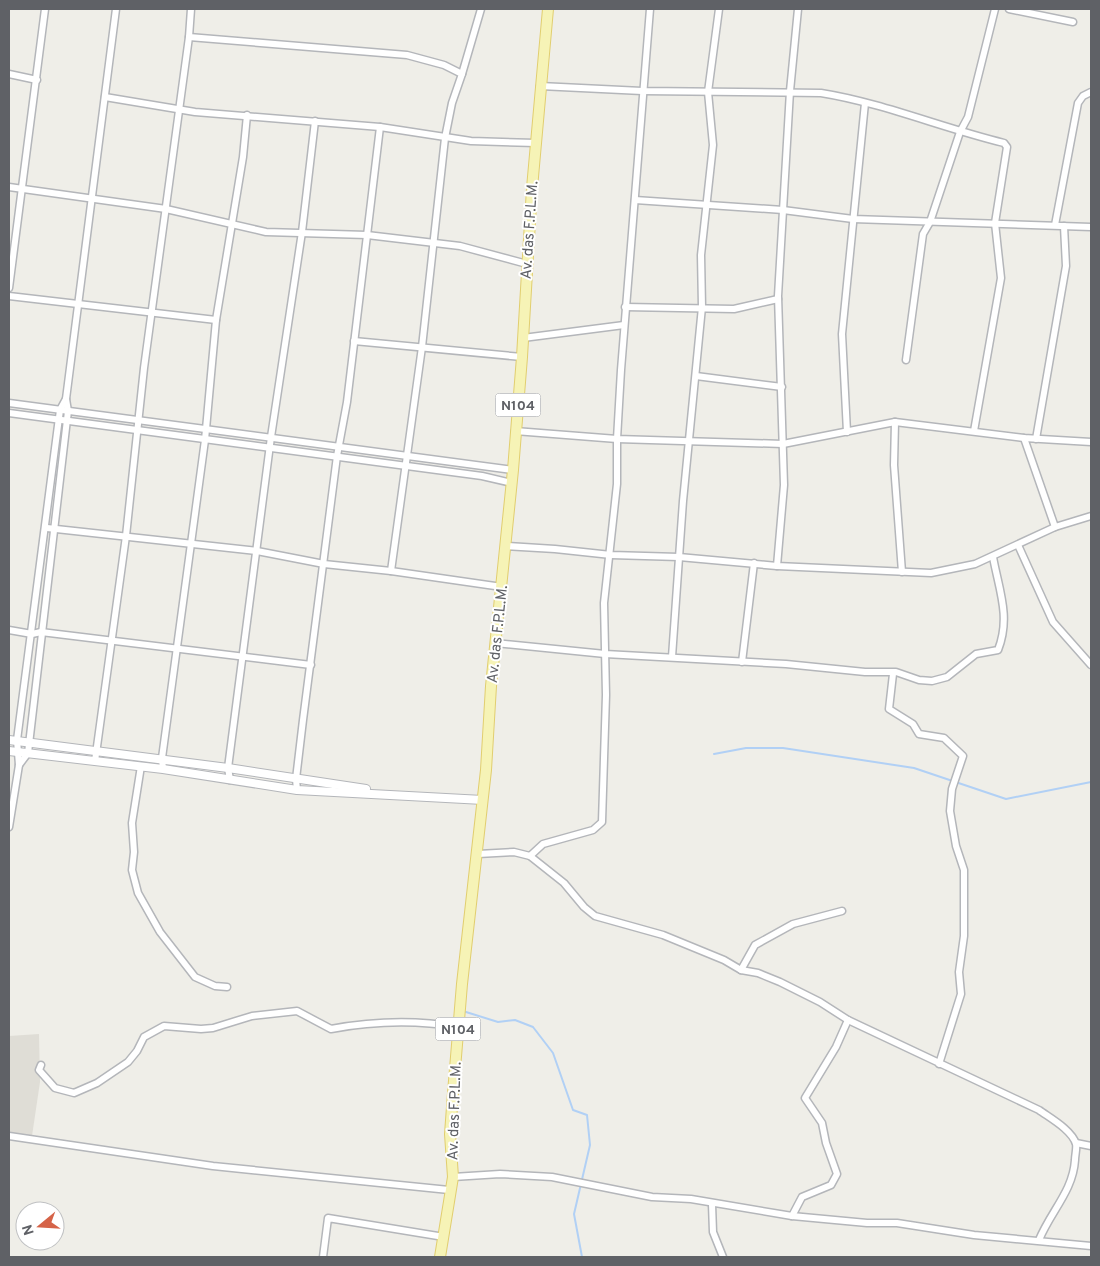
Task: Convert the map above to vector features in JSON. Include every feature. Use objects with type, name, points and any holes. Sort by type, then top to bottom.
[{"type":"main road","name":"Av. das F.P.L.M.","points":[[440,1257],[449,1190],[453,1176],[450,1134],[458,1027],[478,854],[512,483],[540,86],[548,9]]},
{"type":"street","points":[[9,288],[45,9]]},
{"type":"street","points":[[9,827],[19,766],[28,753],[68,411],[66,399],[116,9]]},
{"type":"street","points":[[95,761],[126,536],[138,421],[178,108],[189,37],[191,9]]},
{"type":"street","points":[[391,571],[404,466],[422,347],[445,138],[452,103],[481,9]]},
{"type":"street","points":[[530,856],[543,844],[593,830],[602,822],[605,732],[604,603],[618,484],[617,439],[625,307],[650,9]]},
{"type":"street","points":[[672,656],[688,442],[702,307],[700,255],[711,179],[713,145],[708,92],[719,9]]},
{"type":"street","points":[[777,566],[784,485],[778,299],[790,91],[798,9]]},
{"type":"street","points":[[906,360],[923,234],[930,222],[960,132],[968,118],[995,9]]},
{"type":"street","points":[[1008,9],[1073,22]]},
{"type":"street","points":[[189,37],[407,55],[444,64],[462,74]]},
{"type":"street","points":[[9,74],[37,80]]},
{"type":"street","points":[[540,86],[642,91],[790,91],[821,93],[865,103],[960,132],[1004,142],[1006,147],[996,223],[1001,278],[974,431]]},
{"type":"street","points":[[1055,225],[1078,103],[1083,96],[1091,92]]},
{"type":"street","points":[[105,97],[195,112],[380,127],[445,138],[536,144]]},
{"type":"street","points":[[847,432],[842,334],[865,103]]},
{"type":"street","points":[[163,769],[162,758],[178,647],[180,612],[205,440],[216,320],[243,158],[247,115]]},
{"type":"street","points":[[230,780],[228,768],[271,437],[302,232],[315,121]]},
{"type":"street","points":[[297,790],[296,779],[337,456],[347,402],[380,127]]},
{"type":"street","points":[[9,187],[166,209],[266,232],[367,235],[433,242],[467,248],[527,264]]},
{"type":"street","points":[[635,200],[782,210],[853,219],[1091,227]]},
{"type":"street","points":[[1036,439],[1066,266],[1064,226]]},
{"type":"street","points":[[9,296],[216,320]]},
{"type":"street","points":[[625,307],[734,309],[778,299]]},
{"type":"street","points":[[523,338],[624,325]]},
{"type":"street","points":[[354,341],[522,357]]},
{"type":"street","points":[[696,376],[782,387]]},
{"type":"street","points":[[19,766],[13,752],[17,740],[32,634],[60,410],[66,399]]},
{"type":"street","points":[[9,403],[513,470]]},
{"type":"street","points":[[9,413],[482,476],[512,483]]},
{"type":"street","points":[[895,422],[894,465],[902,572]]},
{"type":"street","points":[[515,431],[617,439],[783,444],[895,422],[1024,438],[1091,442]]},
{"type":"street","points":[[1024,438],[1055,527]]},
{"type":"street","points":[[506,546],[555,548],[611,556],[679,557],[777,566],[931,573],[955,569],[993,557],[1055,527],[1091,516]]},
{"type":"street","points":[[46,528],[257,551],[324,564],[391,571],[502,587]]},
{"type":"street","points":[[1018,545],[1053,622],[1091,666]]},
{"type":"street","points":[[496,643],[605,654],[672,656],[786,664],[906,675],[919,680],[932,681],[947,677],[976,654],[998,650],[1006,627],[993,557]]},
{"type":"street","points":[[742,662],[754,563]]},
{"type":"street","points":[[9,630],[32,634],[41,632],[178,647],[311,665]]},
{"type":"street","points":[[892,674],[889,709],[913,724],[919,734],[939,735],[962,754],[952,789],[950,811],[956,846],[964,870],[964,936],[959,972],[961,994],[939,1064]]},
{"type":"street","points":[[9,740],[162,758],[296,779],[349,785],[382,793]]},
{"type":"street","points":[[13,752],[141,766],[297,790],[382,793],[483,800]]},
{"type":"street","points":[[141,766],[132,823],[134,852],[132,870],[138,893],[160,932],[195,977],[214,986],[227,987]]},
{"type":"street","points":[[478,854],[514,852],[530,856],[564,883],[584,907],[595,916],[670,937],[741,970],[758,973],[780,982],[820,1002],[848,1020],[1039,1110],[1062,1127],[1076,1143],[1091,1146]]},
{"type":"street","points":[[741,970],[755,945],[793,924],[842,911]]},
{"type":"street","points":[[42,1065],[40,1070],[55,1088],[74,1093],[97,1083],[128,1062],[137,1052],[144,1036],[164,1026],[213,1028],[268,1013],[298,1011],[332,1030],[360,1024],[407,1022],[458,1027]]},
{"type":"street","points":[[792,1216],[802,1197],[831,1185],[837,1174],[826,1143],[822,1124],[805,1098],[836,1047],[848,1020]]},
{"type":"street","points":[[9,1136],[213,1166],[449,1190]]},
{"type":"street","points":[[1038,1240],[1044,1226],[1069,1188],[1074,1170],[1076,1143]]},
{"type":"street","points":[[453,1176],[500,1174],[572,1181],[652,1197],[691,1199],[792,1216],[867,1223],[898,1223],[974,1235],[1091,1246]]},
{"type":"street","points":[[712,1204],[713,1232],[723,1257]]},
{"type":"street","points":[[322,1257],[328,1218],[444,1237]]},
{"type":"shaded area","points":[[39,1034],[40,1082],[32,1136],[9,1134],[9,1036]]},
{"type":"waterway","points":[[714,754],[746,748],[783,748],[914,768],[1006,799],[1091,782]]},
{"type":"waterway","points":[[466,1012],[498,1022],[515,1020],[533,1027],[553,1053],[573,1110],[587,1115],[590,1145],[574,1214],[582,1257]]}]
